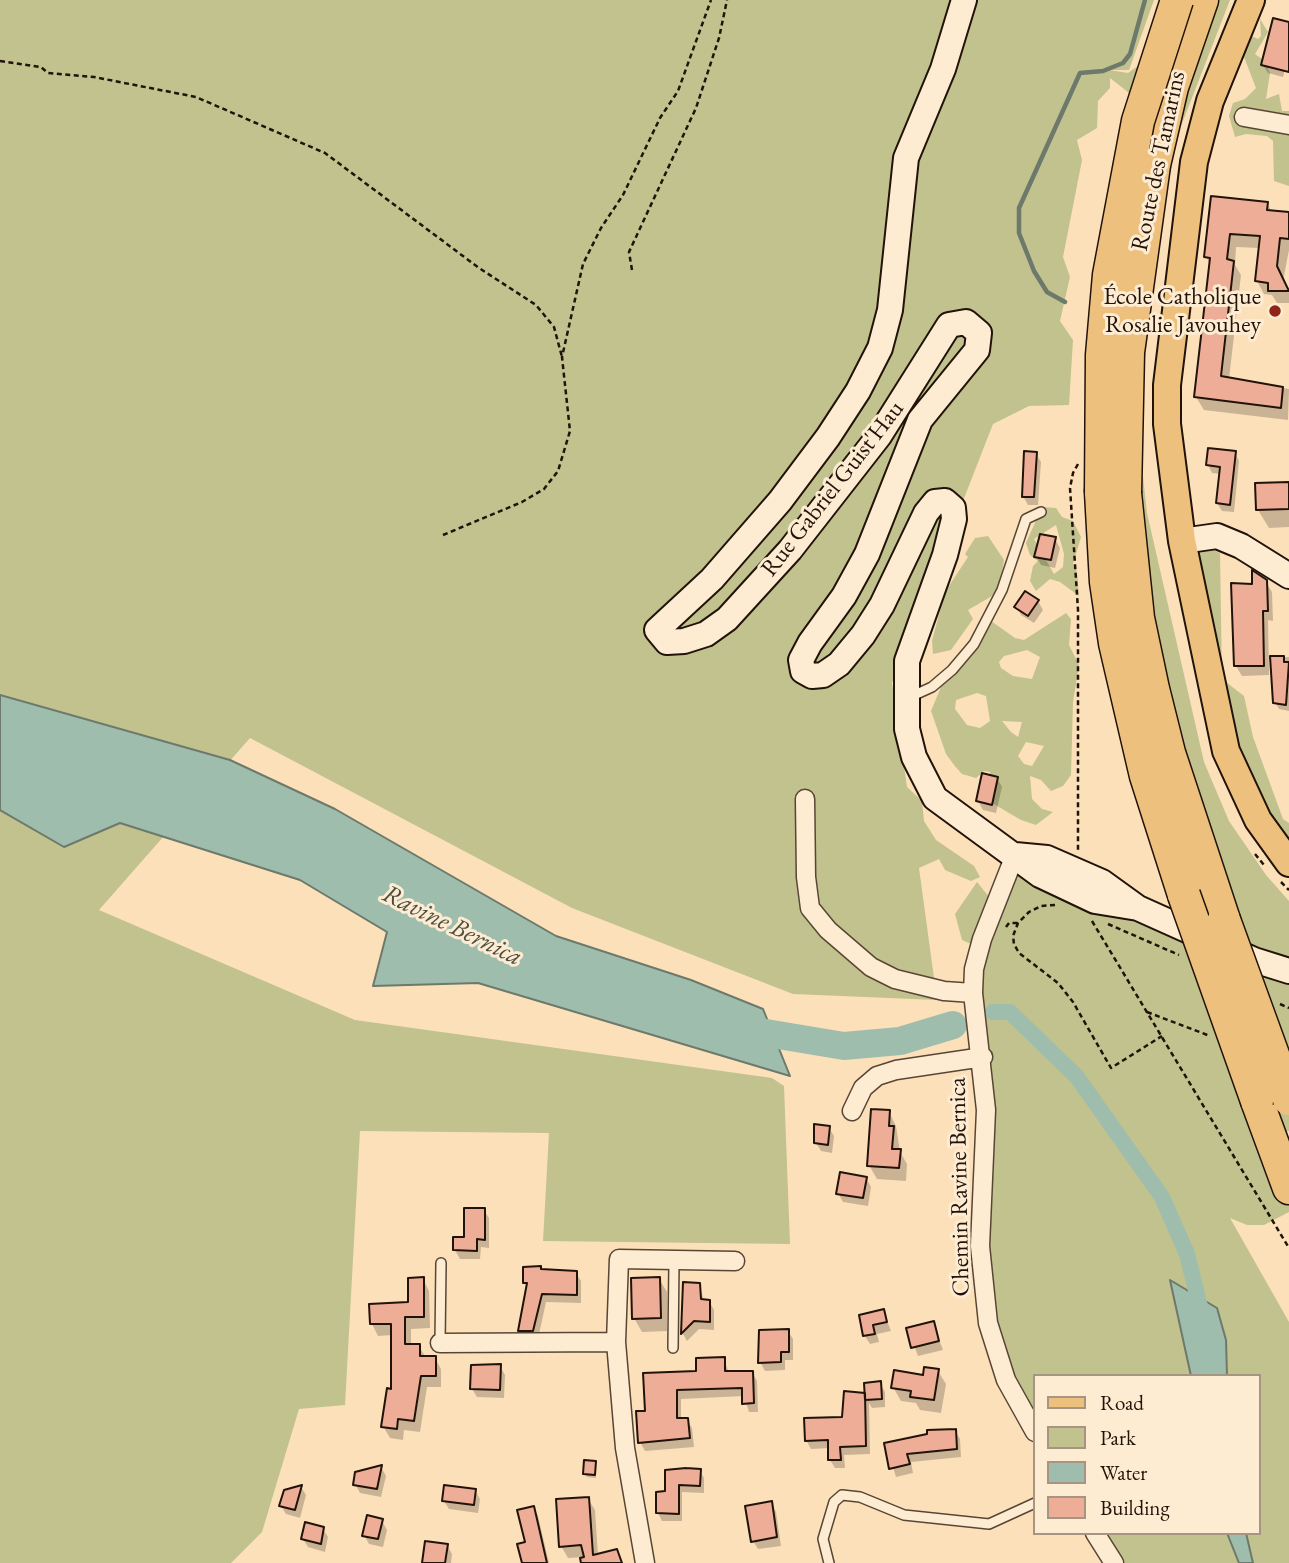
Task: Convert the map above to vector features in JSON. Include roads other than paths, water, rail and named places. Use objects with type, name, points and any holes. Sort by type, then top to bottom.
[{"type":"highway","name":"Route des Tamarins","points":[[1113,492],[1101,379],[1109,275],[1138,121],[1177,0]]},
{"type":"highway","name":"Route des Tamarins","points":[[1113,492],[1143,232],[1165,113],[1202,0]]},
{"type":"highway","points":[[1113,492],[1105,582],[1115,643],[1146,776],[1184,895],[1289,1188]]},
{"type":"highway","points":[[1113,492],[1153,689],[1169,752],[1224,920],[1289,1099]]},
{"type":"main road","name":"Rue Gabriel Guist'Hau","points":[[964,0],[943,69],[906,158],[890,310],[880,348],[858,391],[828,437],[780,501],[712,579],[657,630],[667,642],[684,641],[706,634],[727,619],[790,550],[879,436],[949,325],[966,322],[979,333],[977,350],[920,420],[867,554],[801,660],[803,671],[812,676],[822,675],[839,664],[863,635],[881,605],[926,513],[935,502],[945,501],[953,508],[954,520],[945,555],[907,662],[907,729],[914,757],[936,798],[1016,855],[1047,858],[1102,882],[1138,908]]},
{"type":"main road","points":[[1251,0],[1210,101],[1194,162],[1167,385],[1169,457],[1226,751],[1258,820],[1289,863]]},
{"type":"main road","points":[[1185,540],[1217,536],[1241,546],[1289,576]]},
{"type":"main road","points":[[1016,855],[1040,876],[1095,901],[1138,908],[1254,960],[1289,971]]},
{"type":"main road","points":[[1254,960],[1289,984]]},
{"type":"street","points":[[1244,117],[1289,125]]},
{"type":"street","points":[[805,799],[806,877],[810,908],[828,930],[871,967],[895,979],[944,991],[974,993]]},
{"type":"street","name":"Chemin Ravine Bernica","points":[[1016,855],[976,956],[974,993],[983,1058],[986,1110],[980,1246],[988,1324],[1006,1380],[1034,1430]]},
{"type":"street","points":[[852,1111],[863,1088],[877,1076],[983,1058]]},
{"type":"street","points":[[645,1563],[625,1448],[616,1342],[619,1259],[736,1261]]},
{"type":"street","points":[[440,1343],[616,1342]]},
{"type":"street","points":[[1096,1535],[1114,1563]]},
{"type":"lane","points":[[905,698],[932,687],[952,670],[974,644],[1002,590],[1026,519],[1041,512]]},
{"type":"lane","points":[[673,1348],[674,1261]]},
{"type":"lane","points":[[440,1343],[441,1263]]},
{"type":"lane","points":[[828,1563],[824,1539],[834,1502],[842,1495],[860,1497],[904,1515],[989,1524],[1034,1503]]},
{"type":"water","points":[[0,695],[230,760],[335,809],[556,936],[691,980],[763,1009],[790,1076],[478,983],[373,986],[387,932],[300,880],[120,823],[64,847],[0,810]]},
{"type":"water","points":[[1170,1280],[1217,1308],[1226,1340],[1227,1374],[1191,1374]]},
{"type":"water","points":[[1228,1535],[1246,1535],[1253,1563],[1239,1563]]},
{"type":"waterway","points":[[1065,302],[1047,292],[1034,271],[1019,233],[1019,208],[1080,73],[1103,71],[1123,63],[1130,54],[1145,0]]},
{"type":"waterway","points":[[993,1012],[1010,1012],[1077,1077],[1162,1197],[1187,1254],[1202,1315]]},
{"type":"waterway","name":"Ravine Bernica","points":[[736,1028],[844,1046],[900,1041],[953,1025]]},
{"type":"place","name":"École Catholique Rosalie Javouhey","points":[[1275,311]]}]
